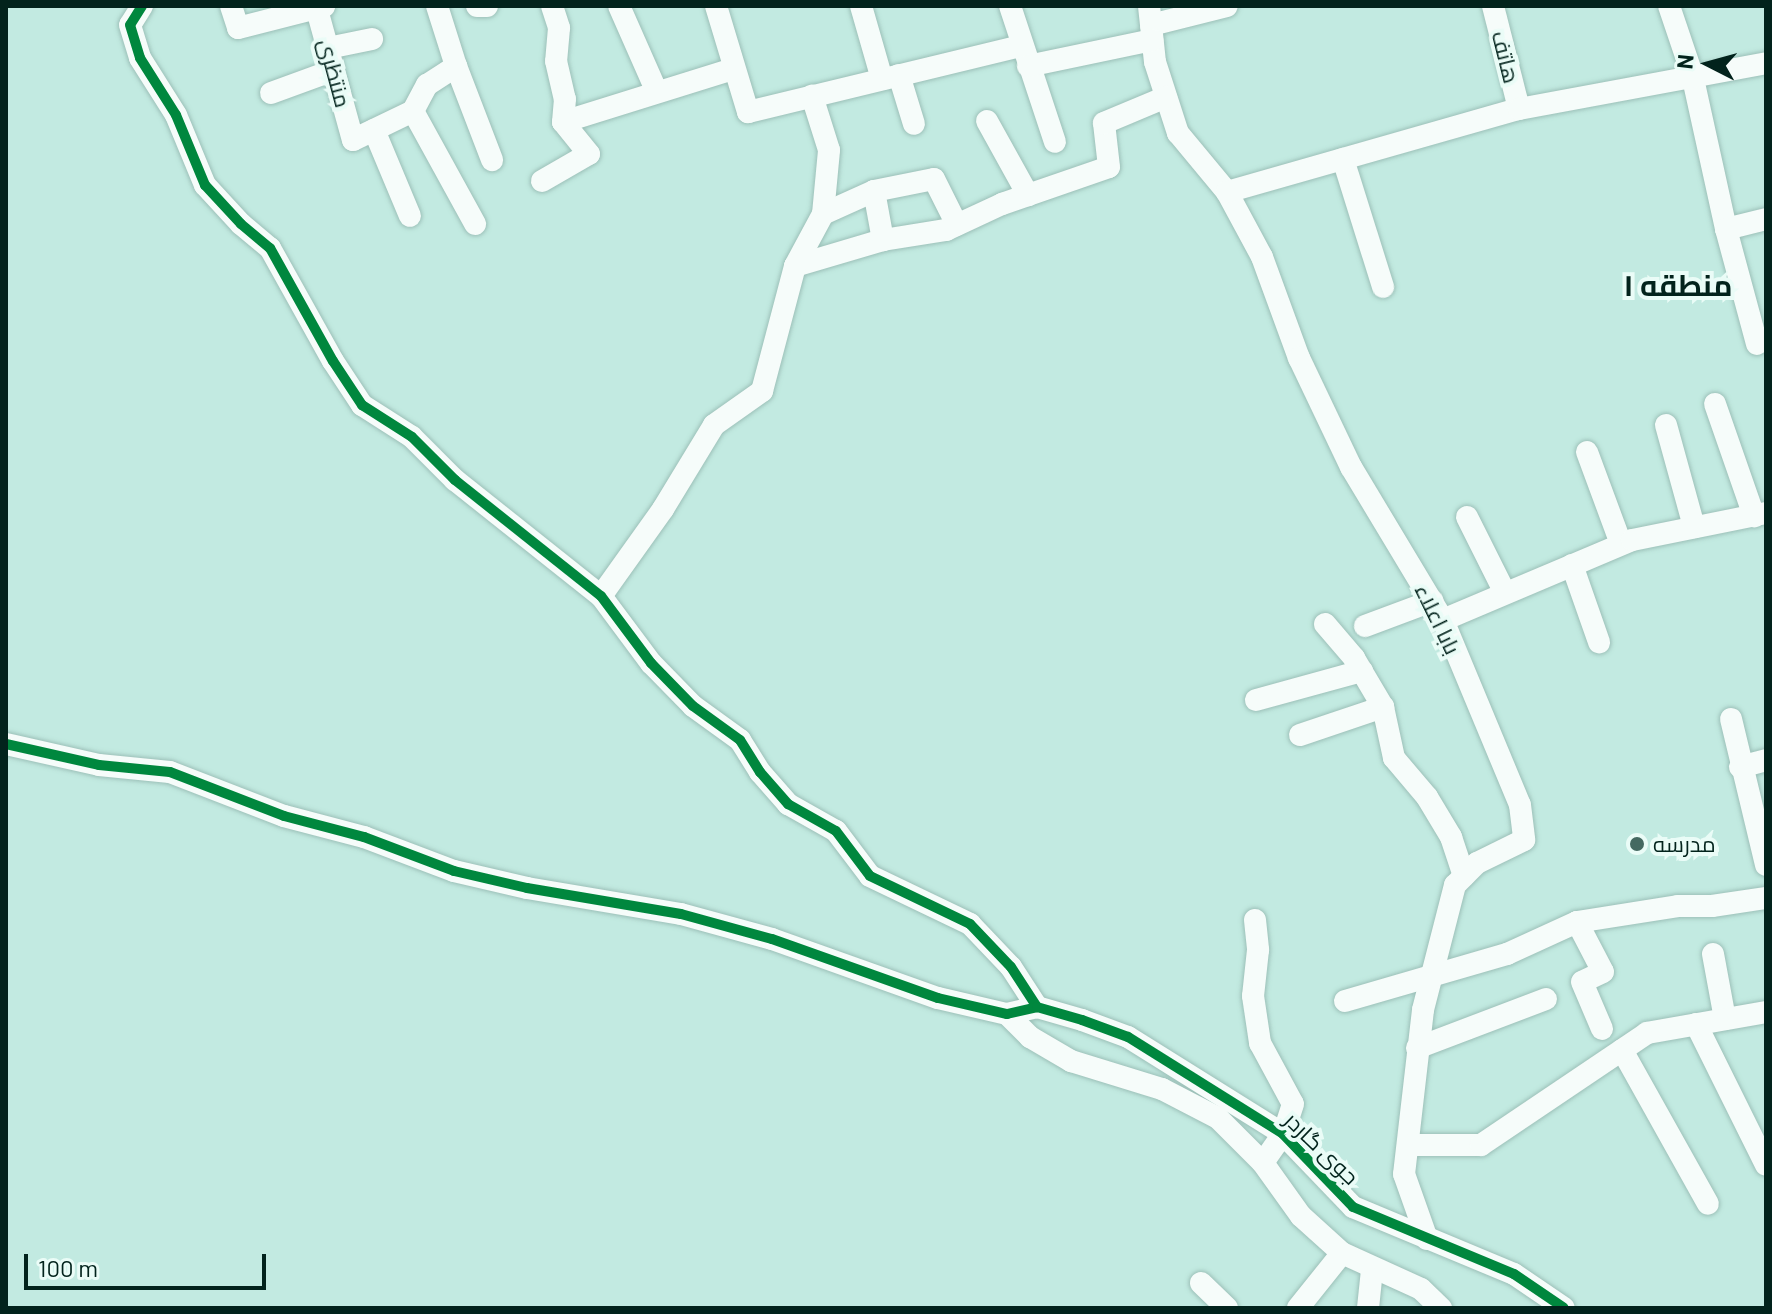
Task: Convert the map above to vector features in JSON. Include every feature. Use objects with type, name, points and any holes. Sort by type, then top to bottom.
[{"type":"street","points":[[6,744],[99,765],[170,772],[284,816],[364,837],[454,871],[527,888],[681,914],[772,939],[938,998],[1007,1014],[1037,1007],[1011,967],[970,924],[870,876],[836,831],[788,804],[760,772],[740,740],[693,706],[651,663],[601,596],[455,480],[412,437],[362,405],[333,361],[270,248],[241,224],[205,185],[176,115],[140,58],[130,25],[142,6]]},
{"type":"street","points":[[231,6],[238,28],[319,6]]},
{"type":"street","name":"منتظری","points":[[319,6],[353,140],[374,130]]},
{"type":"street","points":[[437,6],[492,160]]},
{"type":"street","points":[[477,6],[487,6]]},
{"type":"street","points":[[619,6],[657,92]]},
{"type":"street","points":[[716,6],[748,112],[891,77],[1025,56],[1227,6]]},
{"type":"street","points":[[861,6],[914,124]]},
{"type":"street","points":[[1010,6],[1055,142]]},
{"type":"street","name":"هاتف","points":[[1493,6],[1519,109]]},
{"type":"street","points":[[1669,6],[1692,74],[1726,229],[1757,344]]},
{"type":"street","points":[[542,181],[589,154],[563,122],[565,99],[556,61],[558,8]]},
{"type":"street","name":"بابا اعلاء","points":[[1151,24],[1155,62],[1178,133],[1227,192],[1262,257],[1299,358],[1351,467],[1438,610],[1520,805],[1524,840],[1477,863],[1464,876]]},
{"type":"street","points":[[328,48],[372,39]]},
{"type":"street","points":[[1227,192],[1519,109],[1692,74],[1766,63]]},
{"type":"street","points":[[410,216],[374,130],[413,111],[427,85],[456,66]]},
{"type":"street","points":[[563,122],[733,69]]},
{"type":"street","points":[[271,93],[334,70]]},
{"type":"street","points":[[601,596],[663,509],[714,425],[762,391],[795,266],[823,214],[829,150],[812,96]]},
{"type":"street","points":[[795,266],[883,240],[946,230],[1028,195],[1109,167],[1104,123],[1166,97]]},
{"type":"street","points":[[413,111],[475,224]]},
{"type":"street","points":[[987,121],[1028,195]]},
{"type":"street","points":[[1343,159],[1383,287]]},
{"type":"street","points":[[823,214],[874,191],[934,179],[957,225]]},
{"type":"street","points":[[874,191],[883,240]]},
{"type":"street","points":[[1726,229],[1766,219]]},
{"type":"street","points":[[1365,626],[1505,593],[1621,544],[1760,514],[1715,404]]},
{"type":"street","points":[[1666,425],[1694,527]]},
{"type":"street","points":[[1587,452],[1621,544]]},
{"type":"street","points":[[1467,517],[1505,593]]},
{"type":"street","points":[[1572,565],[1599,642]]},
{"type":"street","points":[[1325,624],[1362,671],[1383,707],[1394,758],[1427,797],[1451,837],[1464,876],[1455,885],[1417,1048],[1404,1174],[1427,1239]]},
{"type":"street","points":[[1256,700],[1362,671]]},
{"type":"street","points":[[1300,735],[1383,707]]},
{"type":"street","points":[[1731,719],[1740,767],[1766,865]]},
{"type":"street","points":[[1740,767],[1766,760]]},
{"type":"street","points":[[1345,1001],[1507,954],[1577,922],[1678,906],[1712,906],[1766,898]]},
{"type":"street","points":[[1255,920],[1258,950],[1253,996],[1260,1043],[1293,1104],[1283,1134],[1263,1163]]},
{"type":"street","points":[[1577,922],[1603,972],[1582,982],[1602,1029]]},
{"type":"street","points":[[1713,954],[1725,1019]]},
{"type":"street","points":[[1417,1048],[1546,999]]},
{"type":"street","name":"جوی گاردر","points":[[1037,1007],[1128,1037],[1283,1134],[1353,1207],[1427,1239],[1535,1297],[1564,1308]]},
{"type":"street","points":[[1007,1014],[1030,1037],[1071,1061],[1162,1089],[1218,1118],[1263,1163],[1301,1216],[1342,1253],[1441,1308]]},
{"type":"street","points":[[1409,1145],[1481,1145],[1647,1033],[1764,1015]]},
{"type":"street","points":[[1696,1024],[1766,1165]]},
{"type":"street","points":[[1622,1050],[1708,1204]]},
{"type":"street","points":[[1298,1308],[1342,1253]]},
{"type":"street","points":[[1368,1308],[1372,1270]]},
{"type":"street","points":[[1201,1283],[1227,1308]]},
{"type":"cycle path","points":[[142,6],[130,25],[140,58],[176,115],[205,185],[241,224],[270,248],[333,361],[362,405],[412,437],[455,480],[601,596],[651,663],[693,706],[740,740],[760,772],[788,804],[836,831],[870,876],[970,924],[1011,967],[1037,1007]]},
{"type":"cycle path","points":[[6,744],[99,765],[170,772],[284,816],[364,837],[454,871],[527,888],[681,914],[772,939],[938,998],[1007,1014],[1037,1007],[1082,1020],[1128,1037],[1283,1134],[1353,1207],[1514,1274],[1564,1308]]},
{"type":"place","name":"مدرسه","points":[[1637,844]]},
{"type":"district","name":"منطقه ۱","points":[[1678,284]]}]
